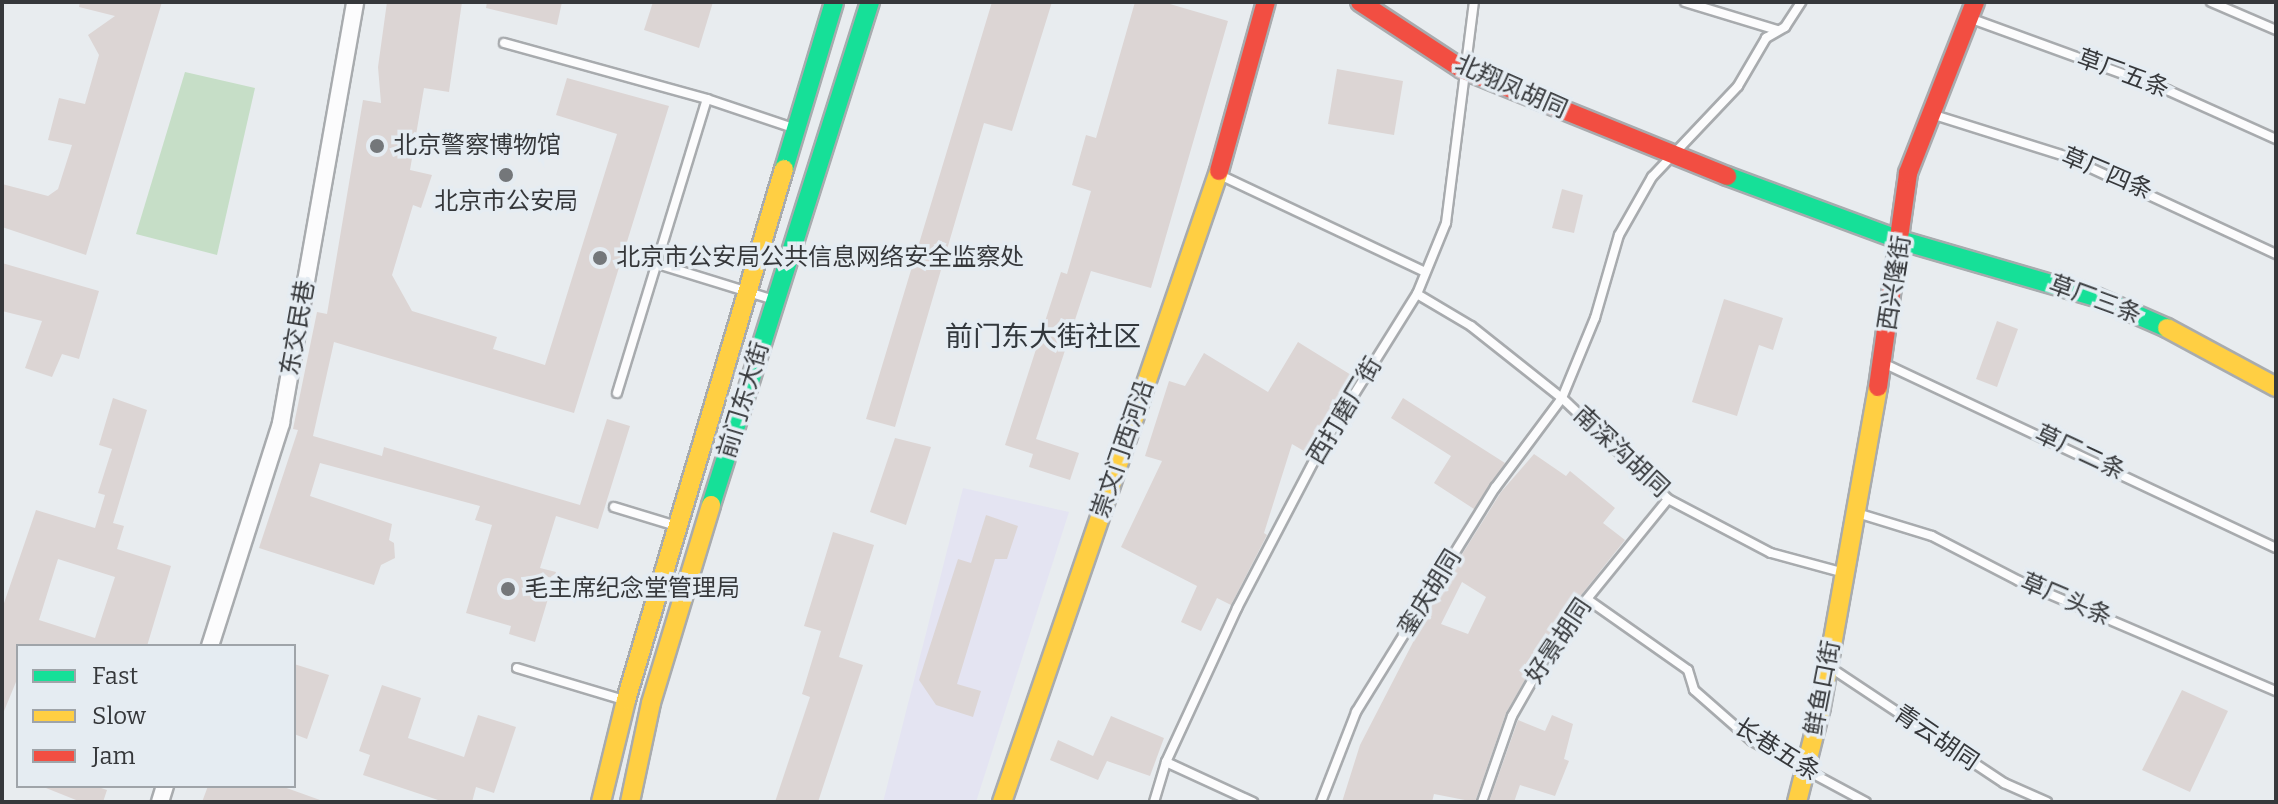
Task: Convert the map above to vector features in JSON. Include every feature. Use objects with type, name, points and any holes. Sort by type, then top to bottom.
[{"type":"street","name":"东交民巷","points":[[211,644],[281,423],[355,2]]},
{"type":"street","name":"前门东大街","points":[[601,802],[626,700],[834,2]]},
{"type":"street","name":"前门东大街","points":[[630,802],[651,703],[870,2]]},
{"type":"street","name":"崇文门西河沿","points":[[1002,802],[1218,174],[1266,2]]},
{"type":"street","name":"北翔凤胡同","points":[[1360,2],[1462,69],[1671,155],[1903,241]]},
{"type":"street","name":"西兴隆街","points":[[1845,573],[1903,241],[1908,173],[1971,10]]},
{"type":"street","name":"草厂三条","points":[[1903,241],[2096,297],[2181,334],[2276,387]]},
{"type":"street","name":"鲜鱼口街","points":[[1797,802],[1828,666],[1845,573]]},
{"type":"lane","name":"西打磨厂街","points":[[1154,802],[1166,762],[1237,608],[1320,449],[1417,294],[1446,223],[1462,69],[1474,2]]},
{"type":"lane","points":[[1685,2],[1777,30]]},
{"type":"lane","points":[[1562,398],[1595,318],[1619,235],[1671,155],[1738,86],[1766,38],[1801,2]]},
{"type":"lane","points":[[2211,2],[2276,30]]},
{"type":"lane","name":"草厂五条","points":[[1971,10],[2167,90],[2276,139]]},
{"type":"lane","points":[[504,43],[707,99],[795,129]]},
{"type":"lane","points":[[617,393],[707,99]]},
{"type":"lane","name":"草厂四条","points":[[1930,114],[2065,156],[2276,254]]},
{"type":"lane","points":[[1218,174],[1425,272]]},
{"type":"lane","points":[[658,264],[775,300]]},
{"type":"lane","name":"南深沟胡同","points":[[1417,294],[1471,326],[1562,398],[1668,499],[1771,553],[1813,568],[1845,573]]},
{"type":"lane","name":"草厂二条","points":[[1882,363],[2276,548]]},
{"type":"lane","name":"銮庆胡同","points":[[1321,802],[1356,712],[1495,488],[1562,398]]},
{"type":"lane","name":"好景胡同","points":[[1482,802],[1512,716],[1560,632],[1668,499]]},
{"type":"lane","points":[[614,507],[677,526]]},
{"type":"lane","name":"草厂头条","points":[[1856,513],[1932,536],[2019,581],[2276,691]]},
{"type":"lane","name":"长巷五条","points":[[1587,599],[1688,670],[1694,690],[1752,741],[1866,802]]},
{"type":"lane","name":"青云胡同","points":[[1828,666],[2004,783],[2047,802]]},
{"type":"lane","points":[[517,668],[626,700]]},
{"type":"lane","points":[[1166,762],[1253,802]]},
{"type":"shaded area","points":[[963,488],[1069,512],[976,802],[883,802]]},
{"type":"green space","points":[[185,72],[255,88],[217,255],[136,234]]},
{"type":"building","points":[[80,2],[162,2],[86,255],[2,227],[2,184],[48,196],[58,189],[72,145],[48,140],[59,98],[85,104],[99,55],[88,35],[115,16],[79,7]]},
{"type":"building","points":[[387,2],[462,2],[449,92],[424,88],[410,170],[432,175],[421,208],[413,205],[392,275],[412,311],[497,337],[493,349],[545,365],[617,134],[556,115],[567,78],[669,106],[574,413],[334,342],[313,436],[382,456],[384,447],[580,505],[607,419],[630,426],[598,529],[556,516],[540,568],[556,572],[535,642],[509,634],[511,626],[466,613],[492,525],[475,520],[480,506],[320,463],[310,496],[392,524],[389,540],[394,543],[395,558],[381,565],[374,585],[259,548],[298,430],[293,429],[317,312],[327,314],[363,100],[381,103],[378,67]]},
{"type":"building","points":[[487,2],[562,2],[557,25],[486,8]]},
{"type":"building","points":[[653,2],[713,2],[699,48],[644,30]]},
{"type":"building","points":[[992,2],[1052,2],[1012,131],[984,123],[895,427],[866,419]]},
{"type":"building","points":[[1135,2],[1163,2],[1228,21],[1151,288],[1091,271],[1036,439],[1079,453],[1070,480],[1029,467],[1033,454],[1005,445],[1061,272],[1067,274],[1091,191],[1072,185],[1086,135],[1096,138]]},
{"type":"building","points":[[1337,69],[1403,81],[1394,135],[1328,124]]},
{"type":"building","points":[[1562,189],[1583,195],[1574,233],[1552,228]]},
{"type":"building","points":[[2,263],[99,291],[79,359],[62,354],[52,377],[25,368],[42,321],[2,311]]},
{"type":"building","points":[[1724,299],[1783,318],[1773,350],[1759,345],[1737,416],[1692,402]]},
{"type":"building","points":[[1997,321],[2018,329],[1997,387],[1976,379]]},
{"type":"building","points":[[1298,342],[1356,378],[1309,454],[1292,444],[1264,533],[1267,535],[1231,605],[1217,598],[1201,631],[1181,622],[1197,586],[1121,547],[1162,461],[1145,456],[1169,381],[1185,386],[1204,353],[1268,392]]},
{"type":"building","points":[[113,398],[147,410],[113,523],[124,526],[117,549],[171,566],[148,644],[16,644],[16,682],[2,716],[2,609],[36,510],[95,528],[105,495],[98,493],[112,449],[99,445]],"holes":[[[58,559],[115,577],[95,638],[39,620]]]},
{"type":"building","points":[[1403,398],[1505,463],[1474,509],[1434,483],[1451,456],[1391,418]]},
{"type":"building","points":[[895,438],[931,447],[906,525],[870,512]]},
{"type":"building","points":[[1534,454],[1566,476],[1570,471],[1615,508],[1603,523],[1625,540],[1554,629],[1506,713],[1475,802],[1434,794],[1432,802],[1342,802],[1360,745],[1441,588],[1501,492]],"holes":[[[1462,582],[1486,597],[1468,634],[1441,624]]]},
{"type":"building","points":[[986,515],[1018,526],[1007,559],[995,559],[957,684],[981,691],[973,717],[936,705],[919,680],[958,559],[971,563]]},
{"type":"building","points":[[833,532],[874,545],[839,657],[863,665],[818,802],[775,802],[810,697],[802,694],[821,631],[804,626]]},
{"type":"building","points":[[296,665],[329,675],[307,739],[296,735]]},
{"type":"building","points":[[382,685],[421,698],[408,738],[464,757],[478,715],[516,727],[494,793],[476,787],[472,802],[444,802],[363,775],[370,755],[359,751]]},
{"type":"building","points":[[2182,690],[2228,711],[2190,792],[2142,770]]},
{"type":"building","points":[[1552,715],[1573,724],[1564,759],[1569,761],[1555,796],[1520,785],[1514,802],[1489,802],[1518,720],[1545,731]]},
{"type":"building","points":[[1111,716],[1164,738],[1150,776],[1107,761],[1098,780],[1050,760],[1058,740],[1093,756]]},
{"type":"building","points":[[46,788],[107,790],[103,802],[81,802]]},
{"type":"building","points":[[207,788],[287,788],[320,800],[202,802]]},
{"type":"traffic: fast","points":[[784,169],[834,2]]},
{"type":"traffic: fast","points":[[711,505],[870,2]]},
{"type":"traffic: fast","points":[[1727,176],[1903,241],[2096,297],[2167,328]]},
{"type":"traffic: slow","points":[[601,802],[626,700],[784,169]]},
{"type":"traffic: slow","points":[[1002,802],[1219,171]]},
{"type":"traffic: slow","points":[[2167,328],[2276,387]]},
{"type":"traffic: slow","points":[[1797,802],[1821,707],[1878,387]]},
{"type":"traffic: slow","points":[[630,802],[651,703],[711,505]]},
{"type":"traffic: jam","points":[[1219,171],[1266,2]]},
{"type":"traffic: jam","points":[[1360,2],[1462,69],[1727,176]]},
{"type":"traffic: jam","points":[[1878,387],[1908,173],[1975,2]]},
{"type":"place","name":"北京警察博物馆","points":[[377,146]]},
{"type":"place","name":"北京市公安局","points":[[506,175]]},
{"type":"place","name":"北京市公安局公共信息网络安全监察处","points":[[600,258]]},
{"type":"place","name":"毛主席纪念堂管理局","points":[[508,589]]},
{"type":"district","name":"前门东大街社区","points":[[1043,337]]}]
